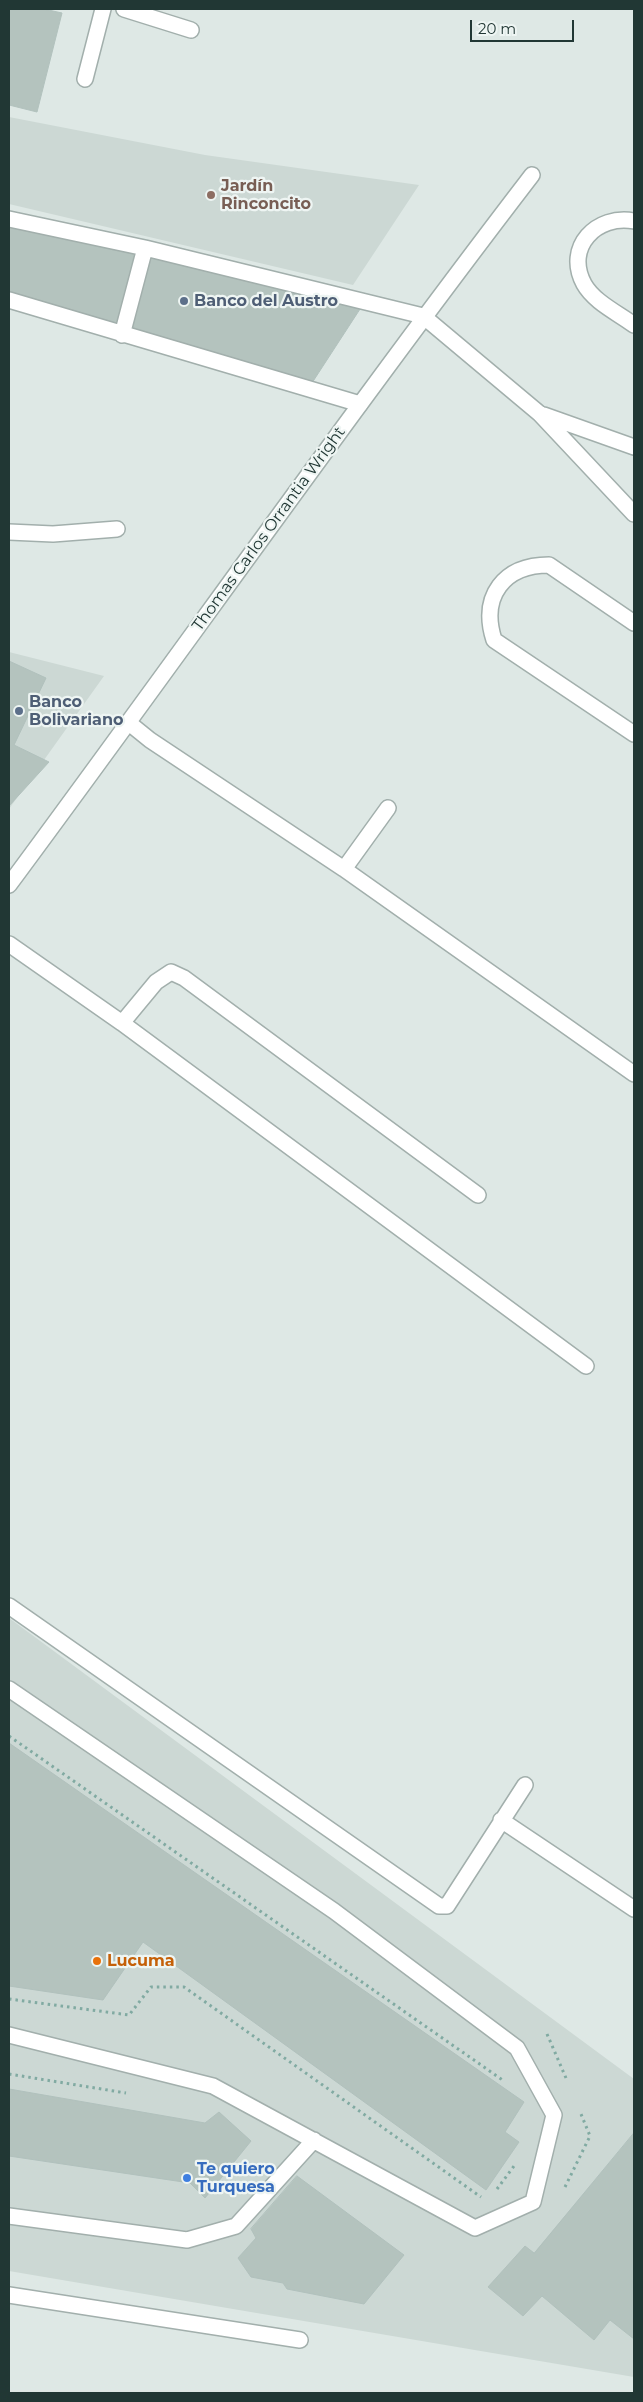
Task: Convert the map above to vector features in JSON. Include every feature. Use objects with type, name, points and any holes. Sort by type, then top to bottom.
[{"type":"street","points":[[86,79],[103,9]]},
{"type":"street","points":[[124,9],[191,30]]},
{"type":"street","name":"Thomas Carlos Orrantia Wright","points":[[9,885],[424,316],[532,175]]},
{"type":"street","points":[[9,219],[145,248],[424,316],[540,414],[634,514]]},
{"type":"street","points":[[634,221],[621,219],[606,221],[594,229],[584,241],[579,255],[579,270],[584,284],[594,296],[634,325]]},
{"type":"street","points":[[122,335],[145,248]]},
{"type":"street","points":[[9,300],[360,404]]},
{"type":"street","points":[[540,414],[634,446]]},
{"type":"street","points":[[9,532],[53,534],[117,529]]},
{"type":"street","points":[[634,623],[549,565],[533,565],[511,575],[495,593],[490,608],[489,624],[494,640],[634,734]]},
{"type":"street","points":[[129,723],[150,740],[344,869],[634,1074]]},
{"type":"street","points":[[344,869],[388,808]]},
{"type":"street","points":[[9,944],[122,1023],[586,1366]]},
{"type":"street","points":[[122,1023],[156,982],[171,972],[184,978],[478,1195]]},
{"type":"street","points":[[9,1606],[439,1906],[447,1906],[525,1785]]},
{"type":"street","points":[[9,1689],[334,1911],[518,2048],[554,2115],[533,2202],[475,2228],[212,2086],[9,2035]]},
{"type":"street","points":[[501,1820],[634,1908]]},
{"type":"street","points":[[9,2216],[187,2240],[236,2226],[314,2140]]},
{"type":"street","points":[[9,2295],[300,2340]]},
{"type":"path","points":[[9,1736],[506,2082]]},
{"type":"path","points":[[9,1999],[129,2015],[151,1986],[184,1987],[488,2202]]},
{"type":"path","points":[[547,2034],[569,2085]]},
{"type":"path","points":[[563,2192],[590,2136],[580,2111]]},
{"type":"path","points":[[493,2194],[515,2165]]},
{"type":"shaded area","name":"Jardín Rinconcito","points":[[9,117],[205,155],[419,185],[353,285],[9,204]]},
{"type":"shaded area","name":"Banco Bolivariano","points":[[9,652],[104,676],[9,809]]},
{"type":"shaded area","points":[[9,1618],[634,2079],[634,2377],[9,2271]]},
{"type":"building","points":[[9,9],[44,9],[62,13],[37,112],[9,105]]},
{"type":"building","name":"Banco del Austro","points":[[9,220],[362,306],[310,386],[9,296]]},
{"type":"building","name":"Banco Bolivariano","points":[[9,661],[46,678],[14,745],[49,762],[9,806]]},
{"type":"building","points":[[9,1743],[524,2102],[505,2132],[519,2142],[486,2190],[143,1942],[103,2000],[9,1986]]},
{"type":"building","points":[[9,2089],[205,2123],[219,2112],[251,2141],[205,2198],[190,2183],[9,2156]]},
{"type":"building","points":[[634,2133],[634,2339],[610,2320],[594,2340],[542,2296],[523,2316],[488,2287],[525,2246],[534,2253]]},
{"type":"building","points":[[297,2176],[404,2255],[364,2304],[287,2289],[283,2283],[251,2277],[238,2258],[256,2238],[251,2229]]},
{"type":"place","name":"Jardín Rinconcito","points":[[211,195]]},
{"type":"place","name":"Banco del Austro","points":[[184,301]]},
{"type":"place","name":"Banco Bolivariano","points":[[19,711]]},
{"type":"place","name":"Lucuma","points":[[97,1961]]},
{"type":"place","name":"Te quiero Turquesa","points":[[187,2178]]}]
